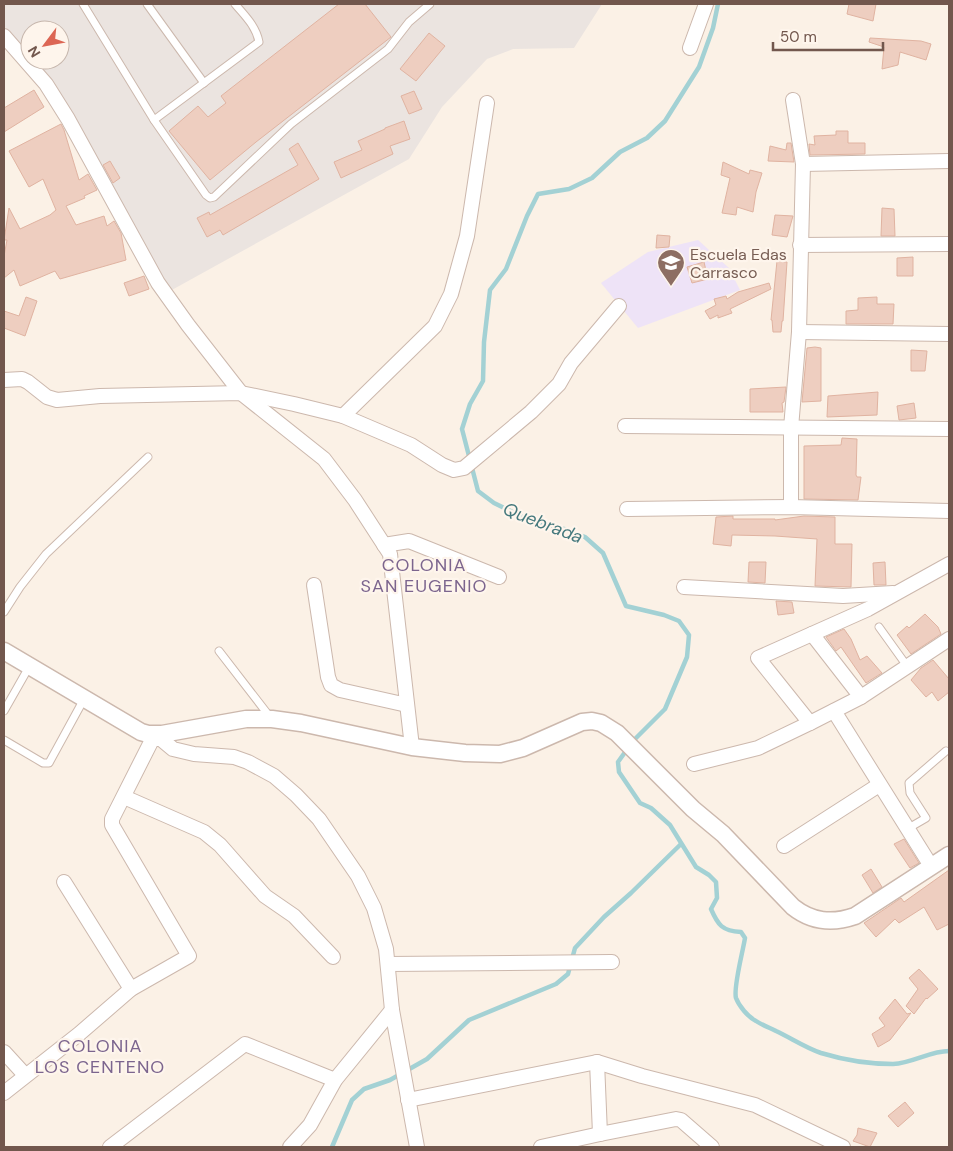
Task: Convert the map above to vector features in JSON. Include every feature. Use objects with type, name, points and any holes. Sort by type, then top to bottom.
[{"type":"street","points":[[690,48],[706,4]]},
{"type":"street","points":[[4,36],[46,84],[68,119],[158,283],[188,325],[241,393],[324,459],[355,500],[390,554],[412,747]]},
{"type":"street","points":[[790,507],[791,428],[799,332],[803,164],[793,100]]},
{"type":"street","points":[[343,416],[434,326],[451,294],[467,236],[487,103]]},
{"type":"street","points":[[803,164],[949,161]]},
{"type":"street","points":[[800,245],[949,244]]},
{"type":"street","points":[[4,380],[22,379],[47,397],[57,400],[100,396],[241,393],[343,416],[411,445],[442,465],[454,470],[464,468],[531,412],[559,384],[571,363],[619,306]]},
{"type":"street","points":[[799,332],[949,334]]},
{"type":"street","points":[[625,426],[949,429]]},
{"type":"street","points":[[627,509],[790,507],[949,511]]},
{"type":"street","points":[[384,545],[409,541],[498,577]]},
{"type":"street","points":[[810,723],[758,658],[868,609],[949,564]]},
{"type":"street","points":[[314,585],[331,686],[340,690],[407,705]]},
{"type":"street","points":[[684,587],[843,596],[899,592]]},
{"type":"street","points":[[812,634],[861,696]]},
{"type":"street","points":[[694,764],[758,748],[810,723],[861,696],[949,639]]},
{"type":"street","points":[[4,651],[141,732],[154,734],[246,719],[272,719],[301,723],[412,747],[465,753],[500,754],[523,748],[582,722],[592,721],[608,726],[693,809],[723,834],[792,907],[803,915],[815,920],[828,922],[855,916],[949,855]]},
{"type":"street","points":[[834,711],[931,866]]},
{"type":"street","points":[[4,1092],[79,1034],[131,989],[189,956],[112,825],[112,819],[154,734]]},
{"type":"street","points":[[154,734],[173,749],[194,754],[234,758],[248,762],[274,776],[296,795],[328,832],[366,891],[374,908],[388,964],[392,1010],[417,1147]]},
{"type":"street","points":[[784,846],[879,785]]},
{"type":"street","points":[[124,798],[204,832],[220,845],[265,896],[294,916],[333,957]]},
{"type":"street","points":[[64,882],[131,989]]},
{"type":"street","points":[[388,964],[612,962]]},
{"type":"street","points":[[290,1147],[310,1125],[334,1080],[392,1010]]},
{"type":"street","points":[[110,1147],[245,1044],[334,1080]]},
{"type":"street","points":[[4,1052],[25,1075]]},
{"type":"street","points":[[407,1095],[597,1062],[755,1105],[843,1147]]},
{"type":"street","points":[[597,1062],[600,1134]]},
{"type":"street","points":[[541,1147],[676,1119],[681,1120],[712,1147]]},
{"type":"lane","points":[[83,4],[154,120],[206,196],[210,198],[214,197],[291,124],[388,50],[409,22],[430,4]]},
{"type":"lane","points":[[147,4],[204,83]]},
{"type":"lane","points":[[154,120],[259,42],[252,24],[234,4]]},
{"type":"lane","points":[[4,612],[20,587],[46,554],[148,457]]},
{"type":"lane","points":[[879,626],[907,666]]},
{"type":"lane","points":[[218,652],[272,719]]},
{"type":"lane","points":[[4,711],[29,667]]},
{"type":"lane","points":[[4,740],[43,763],[49,763],[84,699]]},
{"type":"lane","points":[[908,829],[926,818],[910,792],[909,783],[946,752]]},
{"type":"shaded area","points":[[4,4],[602,4],[574,48],[513,49],[487,59],[442,107],[409,159],[170,291],[76,118],[39,70],[70,70],[70,20],[20,20],[20,46],[4,26]]},
{"type":"shaded area","name":"Escuela Edas Carrasco","points":[[698,240],[729,268],[740,290],[638,328],[601,283],[648,252]]},
{"type":"building","points":[[339,4],[365,4],[391,37],[210,180],[169,131],[198,106],[208,117],[226,103],[221,96]]},
{"type":"building","points":[[849,4],[876,4],[873,21],[847,14]]},
{"type":"building","points":[[429,33],[445,46],[416,81],[400,69]]},
{"type":"building","points":[[870,38],[921,41],[931,44],[926,60],[900,52],[898,65],[882,69],[884,47],[869,42]]},
{"type":"building","points":[[34,90],[44,107],[4,132],[4,108]]},
{"type":"building","points":[[414,91],[422,109],[409,114],[401,96]]},
{"type":"building","points":[[404,121],[410,139],[390,146],[393,154],[341,178],[334,162],[362,150],[358,141]]},
{"type":"building","points":[[61,124],[79,180],[88,174],[97,190],[84,196],[85,198],[66,206],[76,225],[104,216],[107,226],[114,221],[121,233],[126,260],[60,279],[55,271],[20,286],[14,270],[4,278],[4,256],[7,240],[4,240],[9,208],[20,229],[50,215],[56,210],[43,179],[29,187],[9,151]]},
{"type":"building","points":[[836,131],[848,131],[848,143],[865,143],[865,154],[810,155],[809,144],[815,145],[814,136],[836,135]]},
{"type":"building","points":[[298,143],[319,179],[223,235],[220,230],[207,237],[197,218],[209,212],[210,215],[298,165],[289,149]]},
{"type":"building","points":[[787,143],[791,143],[794,162],[768,161],[770,146],[786,150]]},
{"type":"building","points":[[110,161],[120,178],[113,183],[103,165]]},
{"type":"building","points":[[723,162],[749,174],[750,170],[762,173],[756,192],[753,212],[737,207],[736,215],[722,213],[730,178],[721,175]]},
{"type":"building","points":[[882,208],[894,209],[895,236],[881,236]]},
{"type":"building","points":[[775,215],[793,216],[787,237],[772,235]]},
{"type":"building","points":[[657,235],[670,236],[669,247],[656,248]]},
{"type":"building","points":[[913,257],[913,276],[897,276],[897,258]]},
{"type":"building","points":[[777,261],[787,262],[781,332],[773,332],[771,320]]},
{"type":"building","points":[[704,262],[708,279],[692,283],[687,267]]},
{"type":"building","points":[[144,276],[149,289],[129,296],[124,283]]},
{"type":"building","points":[[769,283],[771,289],[730,309],[732,313],[718,318],[718,315],[710,319],[705,311],[716,305],[714,299],[726,296],[727,299],[738,292]]},
{"type":"building","points":[[26,297],[37,301],[25,336],[4,328],[4,311],[19,316]]},
{"type":"building","points":[[877,297],[877,304],[894,304],[893,324],[846,324],[846,311],[858,310],[858,298]]},
{"type":"building","points":[[807,348],[821,348],[821,401],[802,402]]},
{"type":"building","points":[[911,350],[927,351],[925,371],[911,371]]},
{"type":"building","points":[[786,387],[784,402],[782,403],[783,412],[750,412],[750,389]]},
{"type":"building","points":[[878,392],[877,415],[827,417],[828,396]]},
{"type":"building","points":[[914,403],[916,418],[899,420],[897,406]]},
{"type":"building","points":[[842,438],[857,439],[856,475],[861,477],[858,500],[804,499],[804,446],[841,445]]},
{"type":"building","points":[[733,516],[733,519],[775,520],[804,516],[835,517],[835,544],[852,544],[851,587],[815,586],[817,539],[732,535],[731,546],[713,544],[716,517]]},
{"type":"building","points":[[749,562],[766,562],[765,583],[748,582]]},
{"type":"building","points":[[885,562],[886,585],[874,585],[873,563]]},
{"type":"building","points":[[776,601],[792,602],[794,613],[778,615]]},
{"type":"building","points":[[925,614],[938,627],[941,634],[911,654],[897,635],[907,626],[909,628]]},
{"type":"building","points":[[844,629],[851,639],[860,660],[867,656],[882,673],[866,683],[841,647],[836,651],[826,637]]},
{"type":"building","points":[[933,660],[949,679],[949,692],[938,701],[932,692],[926,697],[911,680],[921,668]]},
{"type":"building","points":[[904,839],[919,863],[910,868],[894,844]]},
{"type":"building","points":[[871,869],[882,887],[873,893],[862,875]]},
{"type":"building","points":[[949,870],[949,924],[937,930],[924,907],[899,923],[895,919],[876,937],[864,923],[901,898],[904,902]]},
{"type":"building","points":[[919,969],[938,989],[926,998],[914,1014],[906,1006],[918,989],[909,978]]},
{"type":"building","points":[[895,999],[907,1014],[911,1013],[890,1040],[878,1047],[872,1034],[885,1026],[879,1018]]},
{"type":"building","points":[[905,1102],[914,1113],[898,1127],[888,1116]]},
{"type":"building","points":[[858,1128],[877,1133],[870,1147],[853,1141],[857,1135]]},
{"type":"waterway","name":"Quebrada","points":[[632,742],[665,709],[687,657],[689,635],[679,621],[664,615],[626,606],[603,553],[585,537],[568,530],[531,521],[494,503],[478,491],[462,429],[470,404],[483,381],[484,342],[490,290],[506,269],[538,194],[569,189],[592,178],[620,152],[647,138],[665,121],[699,67],[713,28],[718,4]]},
{"type":"waterway","name":"Quebrada","points":[[628,748],[618,762],[619,772],[640,803],[651,808],[670,825],[696,867],[716,882],[717,898],[711,909],[719,923],[725,929],[741,932],[745,938],[735,993],[737,1001],[747,1014],[761,1024],[810,1048],[848,1060],[893,1064],[949,1051]]},
{"type":"waterway","points":[[332,1147],[352,1100],[364,1089],[390,1080],[427,1059],[469,1020],[556,984],[568,974],[575,948],[604,917],[681,844]]},
{"type":"place","name":"Escuela Edas Carrasco","points":[[671,287]]},
{"type":"district","name":"COLONIA SAN EUGENIO","points":[[424,575]]},
{"type":"district","name":"COLONIA LOS CENTENO","points":[[100,1056]]}]
